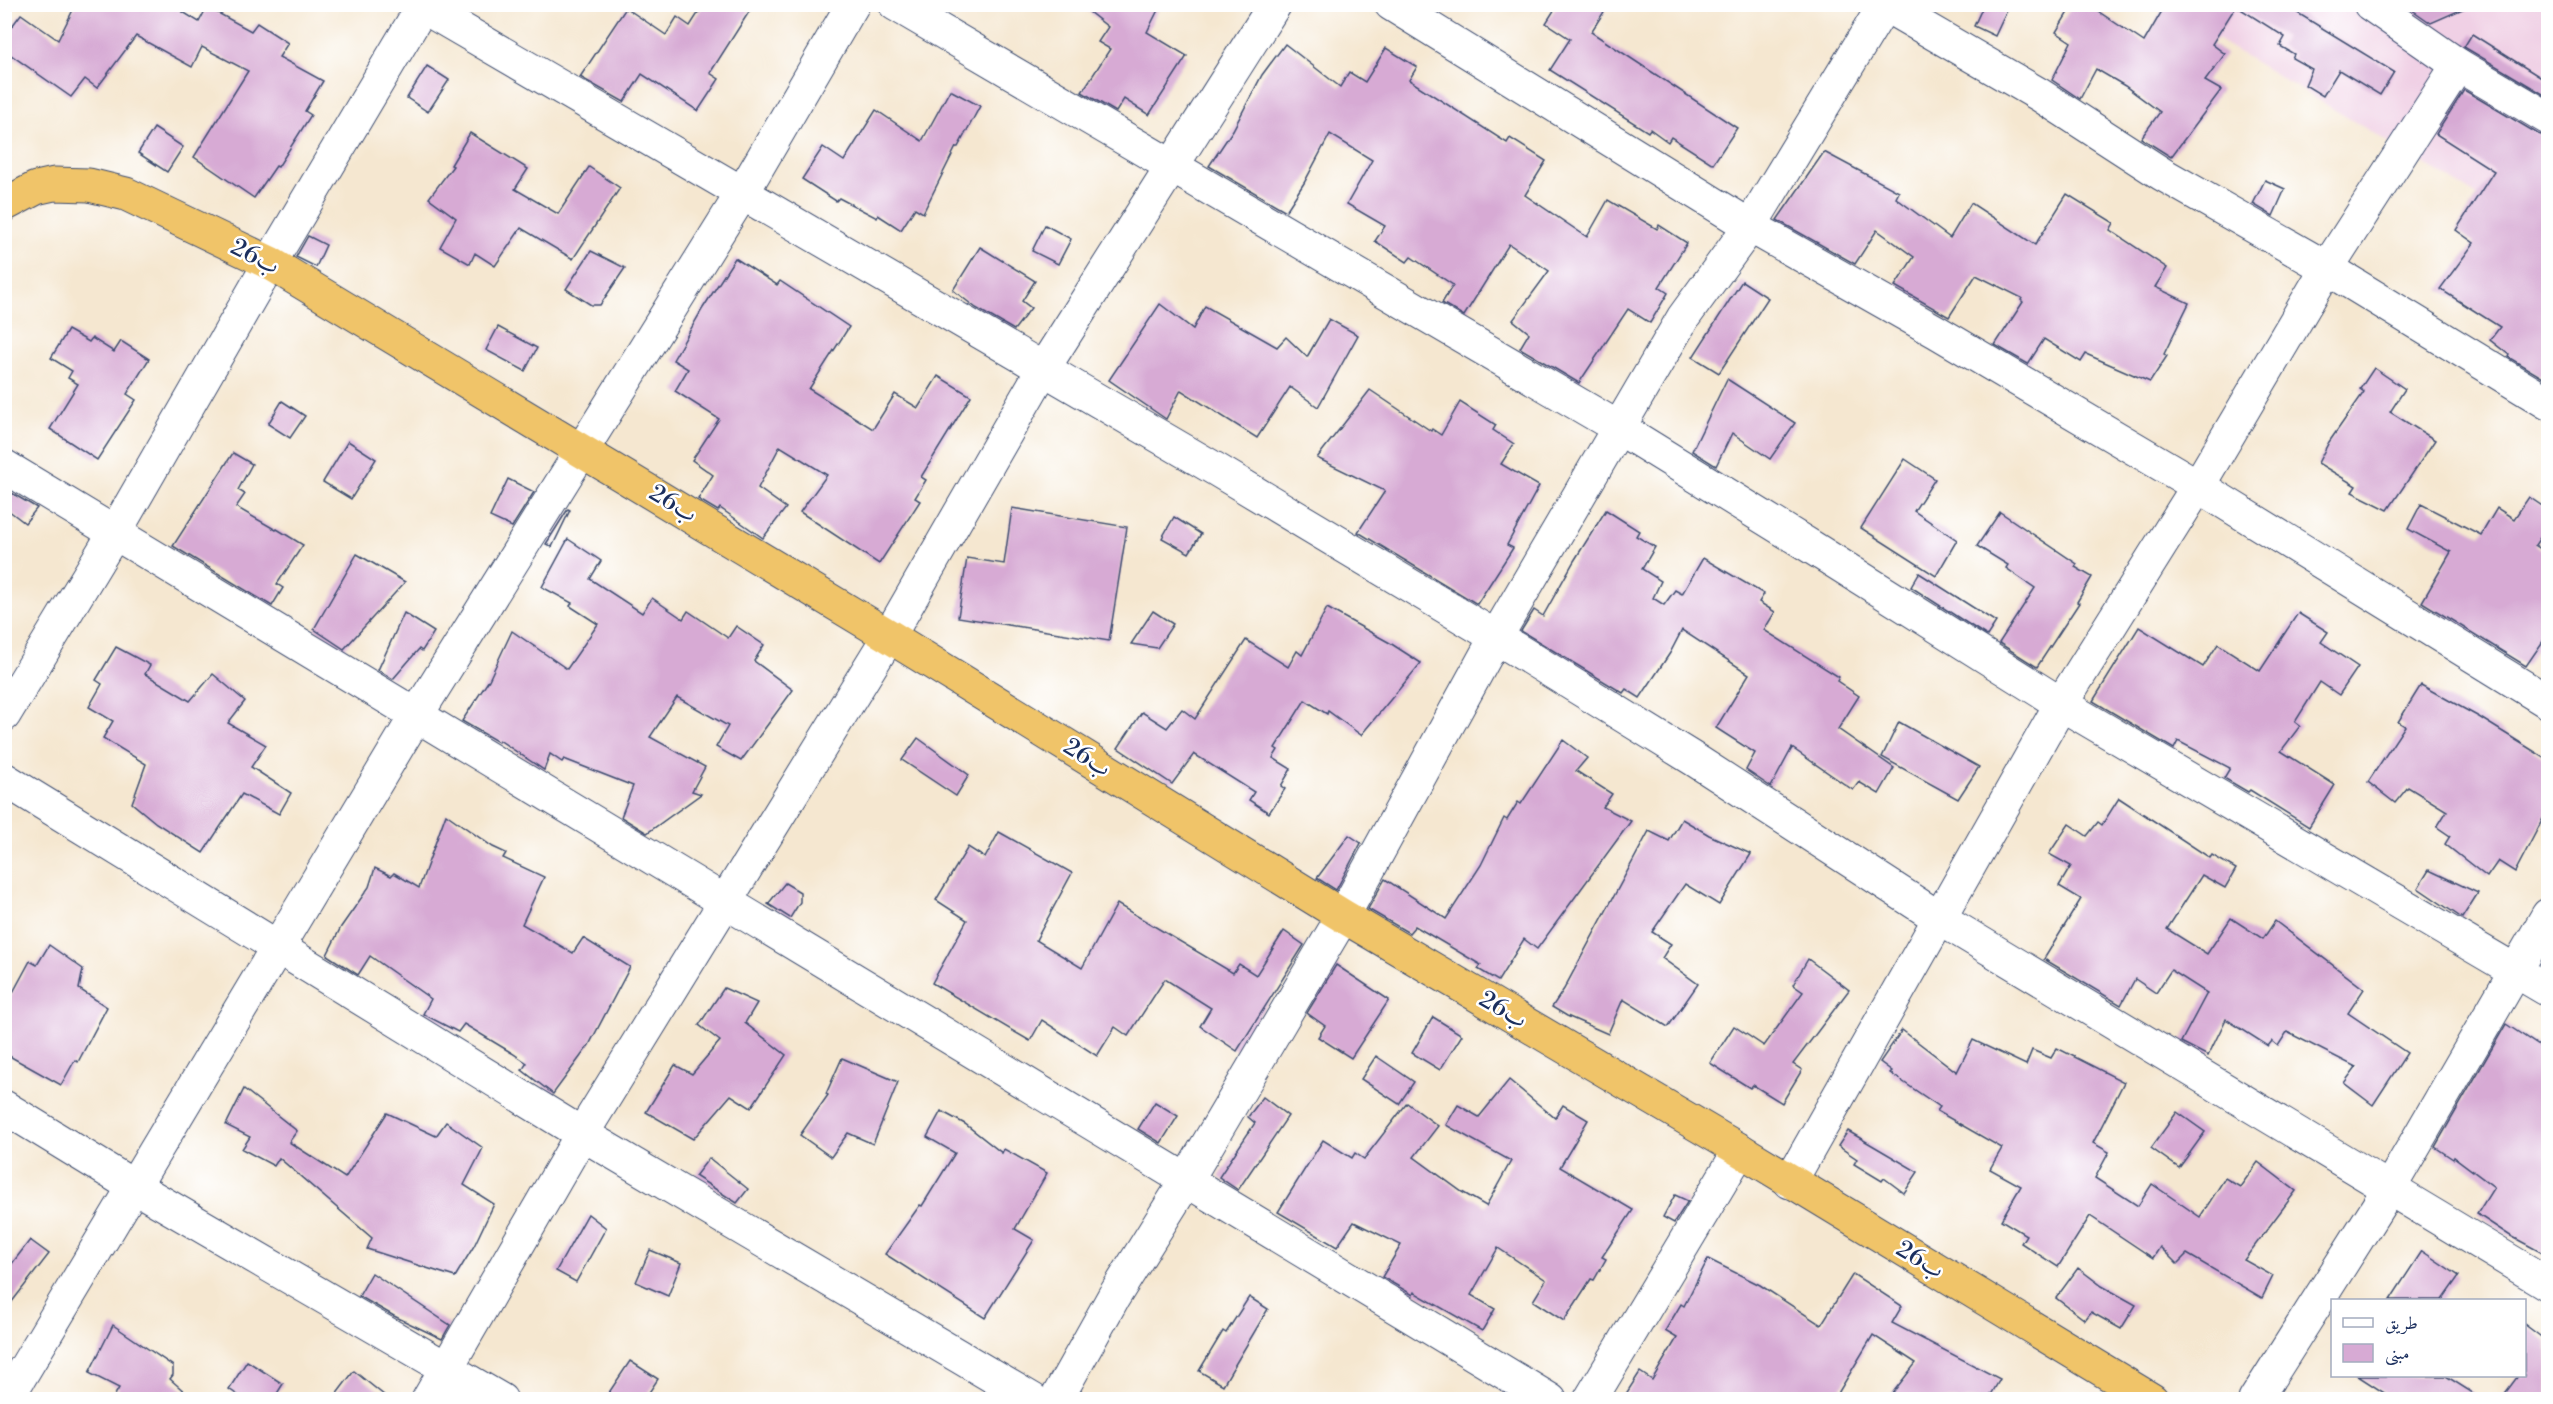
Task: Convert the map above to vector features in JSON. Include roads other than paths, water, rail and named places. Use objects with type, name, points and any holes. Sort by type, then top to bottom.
[{"type":"highway","name":"26ب","points":[[4,205],[36,188],[54,184],[89,185],[126,194],[270,263],[889,636],[1343,916],[1740,1150],[2152,1400]]},
{"type":"street","points":[[6,1400],[416,716],[743,192],[854,4]]},
{"type":"street","points":[[895,4],[1619,429],[2061,704],[2548,990]]},
{"type":"street","points":[[428,1400],[445,1367],[582,1134],[889,636],[1043,369],[1275,4]]},
{"type":"street","points":[[1391,4],[1750,226],[1937,332],[2198,486],[2548,702]]},
{"type":"street","points":[[2370,4],[2458,65],[2548,118]]},
{"type":"street","points":[[4,715],[115,532],[421,5],[743,192],[1496,637],[1695,760],[1939,918],[2548,1284]]},
{"type":"street","points":[[1056,1400],[1113,1298],[1186,1181],[1343,916],[1496,637],[1683,318],[1750,226],[1885,5],[2040,95],[2162,174],[2327,268],[2548,403]]},
{"type":"street","points":[[1790,1182],[2061,704],[2198,486],[2327,268],[2458,65]]},
{"type":"street","points":[[4,466],[1550,1400]]},
{"type":"street","points":[[4,779],[582,1134],[1033,1400]]},
{"type":"street","points":[[2255,1400],[2389,1189],[2548,915]]},
{"type":"street","points":[[4,1107],[133,1186],[501,1400]]},
{"type":"street","points":[[1590,1400],[1740,1150]]}]
